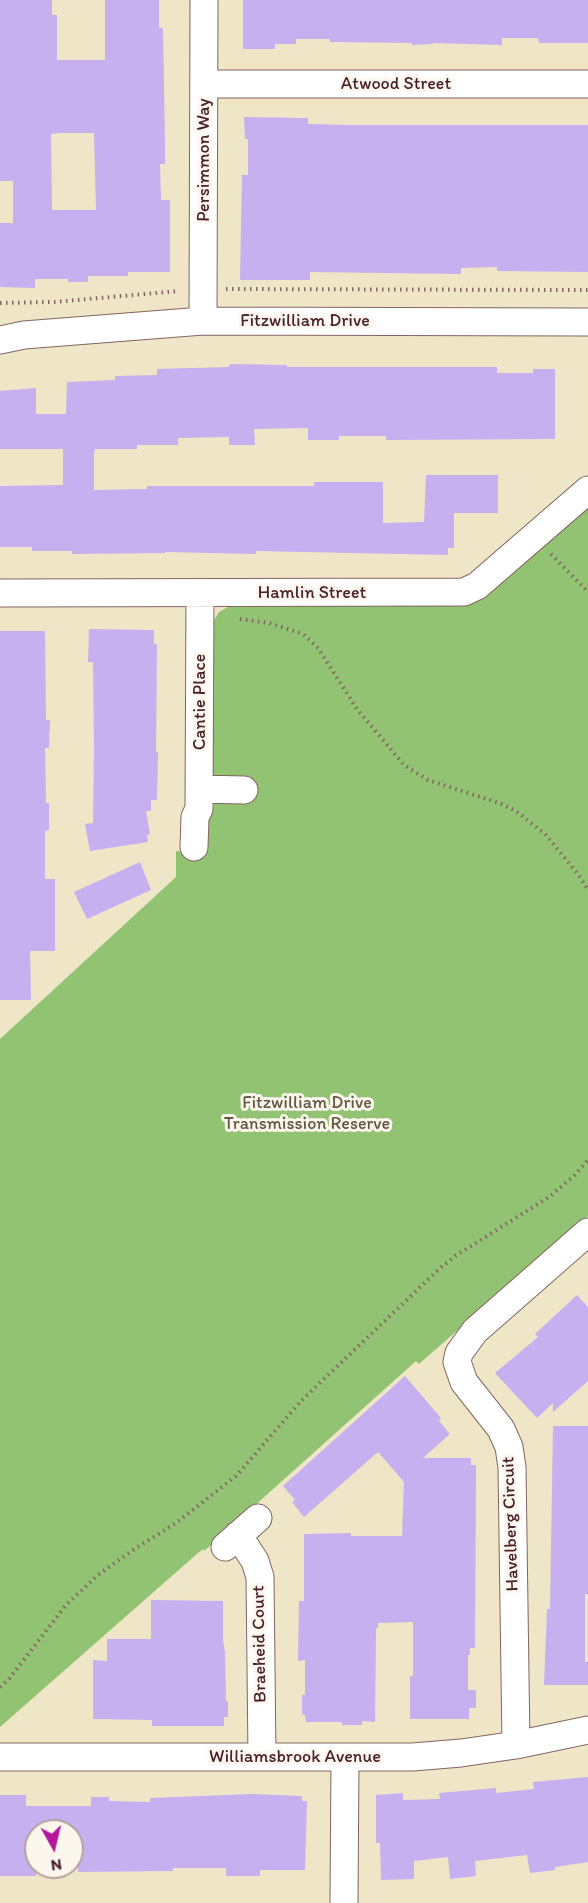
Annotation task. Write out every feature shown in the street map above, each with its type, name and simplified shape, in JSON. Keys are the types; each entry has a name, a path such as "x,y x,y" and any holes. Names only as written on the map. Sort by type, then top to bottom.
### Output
{"street":[{"name":"Persimmon Way","path":"203,321 204,0"},
{"name":"Atwood Street","path":"204,84 588,84"},
{"name":"Fitzwilliam Drive","path":"8,335 203,321 588,322"},
{"name":"Hamlin Street","path":"0,593 200,605 464,592 477,586 588,490"},
{"name":"Cantie Place","path":"194,847 195,817 200,799 200,605"},
{"path":"200,799 244,790"},
{"name":"Havelberg Circuit","path":"516,1745 512,1467 509,1447 501,1429 464,1383 457,1362 459,1353 475,1331 588,1232"},
{"name":"Braeheid Court","path":"240,1534 255,1561 260,1577 262,1757"},
{"name":"Williamsbrook Avenue","path":"0,1757 345,1758 413,1756 461,1753 516,1745 588,1730"},
{"path":"344,1903 345,1758"}],"path":[{"path":"0,303 65,302 204,289 588,290"},
{"path":"535,536 588,592"},
{"path":"200,605 229,617 269,623 303,634 318,648 368,723 404,765 429,780 502,804 516,811 546,835 588,890"},
{"path":"0,1687 9,1679 66,1605 98,1575 176,1524 236,1476 301,1401 438,1270 549,1197 574,1176 588,1160"}],"green space":[{"name":"Fitzwilliam Drive Transmission Reserve","path":"588,507 588,1216 419,1364 416,1361 204,1551 203,1549 198,1553 0,1727 0,1039 176,877 176,851 184,852 202,818 211,817 214,804 249,802 249,778 219,778 214,776 212,771 213,622 219,612 238,604 462,606 482,598"}],"building":[{"path":"0,0 52,0 52,15 57,15 57,60 105,60 105,0 159,0 159,28 163,28 165,144 165,164 160,164 161,200 170,200 170,272 128,272 128,276 88,276 88,282 68,282 68,279 35,279 35,288 0,287 0,223 13,223 13,181 0,181","holes":["94,133 96,210 52,210 51,134"]},
{"path":"243,0 588,0 588,43 539,43 538,38 502,38 502,45 433,43 412,45 412,43 330,42 330,39 296,39 296,44 275,44 275,49 243,49"},
{"path":"244,117 308,118 308,124 350,125 588,125 588,272 497,271 497,267 461,268 461,274 310,272 310,280 240,280 242,175 248,175 248,139 245,139"},
{"path":"230,364 287,365 287,367 497,367 497,373 533,373 533,369 555,369 555,439 386,440 386,436 339,436 339,440 308,440 308,428 254,429 255,445 229,445 229,437 178,438 178,445 137,445 137,449 95,449 94,490 147,489 147,486 314,486 314,482 383,482 383,523 424,522 426,475 498,475 498,513 454,513 454,548 448,548 448,555 256,551 256,554 165,552 72,554 72,551 32,551 32,547 0,547 0,486 63,485 63,449 0,449 0,391 36,388 36,414 66,414 67,382 115,380 115,376 157,375 157,369 229,367"},
{"path":"89,629 154,630 154,644 157,644 156,752 158,752 157,800 151,800 151,811 146,811 150,834 147,835 148,842 90,851 85,824 93,823 93,662 88,662"},
{"path":"0,631 45,631 46,720 50,720 49,748 45,748 49,830 45,831 45,879 55,879 55,951 30,951 31,1000 0,1000"},
{"path":"140,862 151,890 87,919 74,892"},
{"path":"577,1295 588,1307 588,1381 553,1412 553,1403 537,1418 495,1373 538,1337 535,1334"},
{"path":"405,1376 441,1418 439,1421 450,1434 423,1458 471,1458 471,1465 476,1465 475,1648 470,1648 470,1655 468,1655 468,1690 476,1690 476,1708 469,1708 469,1719 410,1719 413,1622 378,1623 378,1628 376,1628 375,1722 362,1721 362,1725 342,1725 342,1722 306,1722 305,1715 302,1714 302,1695 305,1695 305,1660 298,1661 299,1601 304,1601 304,1534 351,1533 351,1536 402,1536 404,1482 378,1452 304,1517 292,1502 295,1500 283,1486"},
{"path":"553,1426 588,1426 588,1594 585,1594 585,1662 588,1662 588,1685 544,1685 547,1609 550,1609"},
{"path":"151,1600 223,1601 226,1701 228,1701 228,1717 224,1717 224,1726 152,1726 152,1720 93,1719 93,1660 107,1661 107,1639 151,1639"},
{"path":"588,1777 588,1862 530,1873 527,1855 475,1861 476,1876 450,1879 448,1857 414,1861 414,1879 381,1880 380,1843 376,1843 376,1795 403,1793 403,1800 440,1799 439,1793 496,1788 496,1793 534,1789 533,1782"},
{"path":"252,1794 302,1796 302,1801 307,1801 305,1870 260,1870 260,1876 226,1876 226,1868 84,1872 84,1819 24,1819 24,1876 0,1876 0,1795 26,1795 26,1806 91,1806 91,1797 109,1797 109,1801 150,1802 150,1798"}]}
